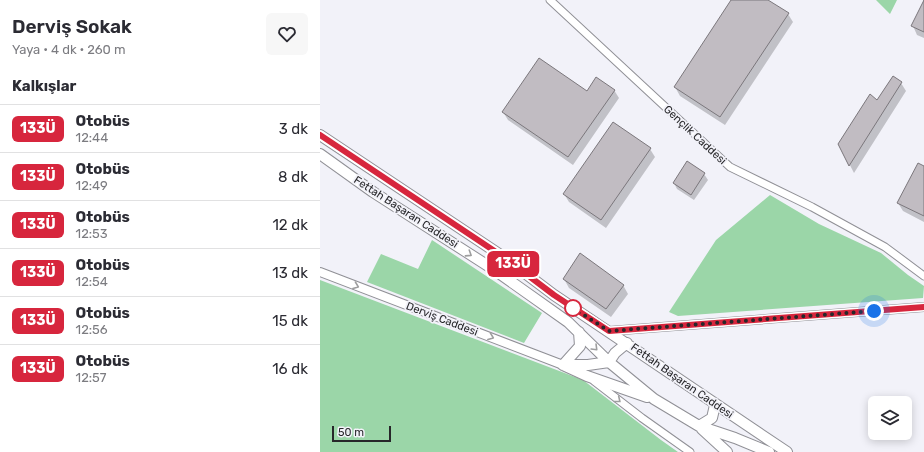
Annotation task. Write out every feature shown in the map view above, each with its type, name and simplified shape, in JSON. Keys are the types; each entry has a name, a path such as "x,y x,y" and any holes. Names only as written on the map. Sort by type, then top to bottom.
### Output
{"main road":[{"name":"Fettah Başaran Caddesi","path":"320,135 505,258 554,295 627,343 715,405 787,452"},
{"name":"Fettah Başaran Caddesi","path":"320,154 374,192 496,271 568,322 609,362 654,399 699,426 746,448 769,452"},
{"path":"563,365 580,346 579,332"},
{"path":"563,365 588,365 609,362 615,352 627,343"},
{"path":"563,365 587,376 654,399"},
{"path":"715,405 712,418 699,426 727,452"},
{"path":"746,448 758,433"}],"street":[{"name":"Gençlik Caddesi","path":"550,0 730,167 812,207 885,247 924,276"},
{"name":"Derviş Caddesi","path":"320,272 563,365"},
{"path":"609,331 924,308"},
{"path":"587,376 690,452"}],"green space":[{"path":"876,0 897,0 890,14"},
{"path":"770,195 819,224 881,253 924,286 923,298 678,316 669,312 716,240"},
{"path":"432,240 542,313 524,343 367,282 381,254 418,269"},
{"path":"320,280 583,380 678,452 320,452"}],"building":[{"path":"731,0 768,0 789,13 720,117 674,87"},
{"path":"924,0 924,32 911,26"},
{"path":"539,58 587,91 596,77 615,90 568,157 502,112"},
{"path":"893,76 902,82 849,166 838,144 870,94 877,100"},
{"path":"613,122 651,148 601,220 563,194"},
{"path":"687,161 705,173 691,195 673,183"},
{"path":"918,163 924,166 924,216 897,203"},
{"path":"580,253 624,285 606,309 563,279"}],"bus line":[{"name":"133Ü","path":"320,135 505,258 554,295 609,331 924,307"}],"route":[{"path":"573,308 609,331 874,311"}]}
